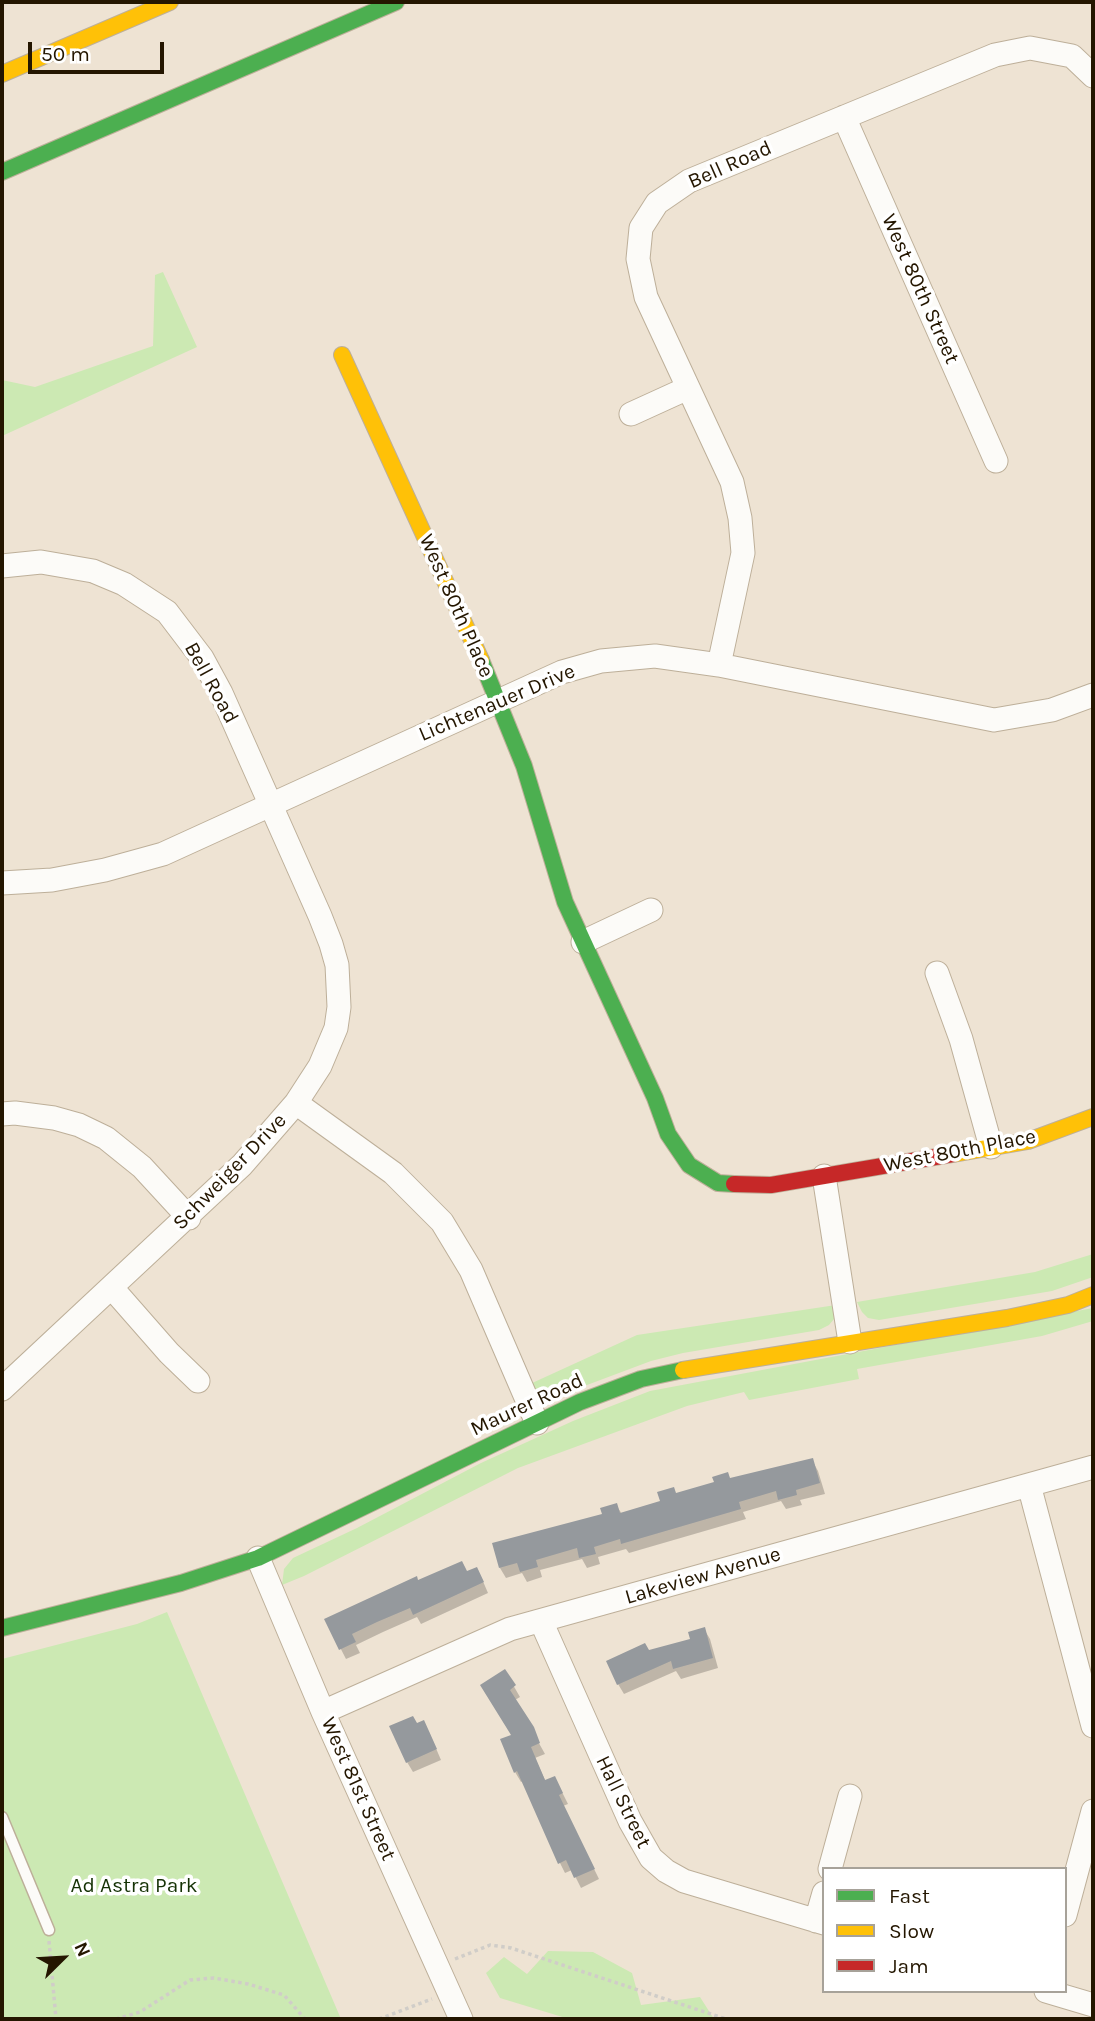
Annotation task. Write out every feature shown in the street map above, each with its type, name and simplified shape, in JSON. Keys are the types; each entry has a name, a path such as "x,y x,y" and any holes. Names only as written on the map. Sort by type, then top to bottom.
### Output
{"main road":[{"path":"2,74 170,2"},
{"path":"2,172 396,2"},
{"name":"West 80th Place","path":"342,355 498,701 524,766 565,902 655,1098 668,1134 689,1165 718,1184 771,1185 1028,1141 1093,1117"},
{"name":"Maurer Road","path":"2,1628 181,1583 258,1558 605,1391 669,1372 1007,1318 1068,1305 1093,1295"}],"street":[{"name":"Bell Road","path":"719,665 743,553 740,518 732,482 646,297 638,259 641,228 657,203 689,181 996,55 1030,48 1072,56 1093,76"},
{"name":"West 80th Street","path":"844,117 996,461"},
{"path":"631,414 688,388"},
{"name":"Bell Road","path":"2,566 41,562 93,571 124,584 167,612 202,659 221,693 269,804"},
{"name":"Lichtenauer Drive","path":"2,883 52,880 105,870 163,854 562,672 601,661 655,656 719,665 994,720 1052,710 1093,695"},
{"name":"Schweiger Drive","path":"2,1389 243,1165 296,1103 329,1048 336,1028 339,986 331,944 269,804"},
{"path":"583,942 652,910"},
{"path":"937,973 961,1039 992,1147"},
{"path":"296,1103 393,1173 442,1222 471,1270 537,1423"},
{"path":"2,1114 54,1118 79,1125 106,1138 142,1167 189,1218"},
{"path":"824,1176 849,1342"},
{"path":"111,1288 198,1381"},
{"name":"Lakeview Avenue","path":"323,1712 510,1629 1093,1467"},
{"path":"1029,1485 1093,1726"},
{"name":"West 81st Street","path":"258,1558 323,1712 461,2019"},
{"name":"Hall Street","path":"541,1621 630,1821 651,1858 684,1881 820,1922"},
{"path":"831,1867 850,1796"},
{"path":"1067,1908 1093,1811"},
{"path":"1052,1993 1093,2006"}],"lane":[{"path":"2,1817 49,1930"}],"path":[{"path":"20,2019 55,2019 49,1930"},
{"path":"452,1960 490,1945 511,1948 726,2019"},
{"path":"116,2019 140,2012 190,1980 214,1978 248,1984 284,1995 304,2019"},
{"path":"379,2019 448,1991"}],"green space":[{"path":"163,272 197,347 2,436 2,380 35,387 153,346 155,275"},
{"path":"1093,1254 1093,1277 1052,1291 879,1320 868,1318 857,1302 1035,1272"},
{"path":"836,1305 834,1319 819,1330 651,1361 555,1397 546,1398 538,1394 530,1384 637,1335"},
{"path":"1093,1308 1093,1321 1042,1336 857,1369 859,1379 749,1400 744,1392 687,1406 518,1468 282,1585 284,1569 293,1558 481,1463 573,1421 650,1391"},
{"name":"Ad Astra Park","path":"167,1612 341,2019 2,2019 2,1659 137,1624"},
{"path":"548,1951 593,1952 632,1973 641,2005 700,1997 714,2019 569,2019 500,1998 486,1973 504,1957 527,1974"}],"building":[{"path":"813,1458 820,1483 796,1490 797,1495 778,1500 776,1491 739,1502 741,1509 621,1544 620,1539 594,1547 596,1554 579,1558 577,1548 536,1560 538,1567 520,1572 517,1563 499,1568 492,1543 602,1514 600,1508 617,1503 620,1513 660,1501 657,1492 674,1487 676,1493 714,1482 712,1477 728,1472 730,1478"},
{"path":"462,1561 467,1571 477,1567 484,1582 413,1615 410,1608 377,1622 352,1634 356,1642 339,1650 324,1619 417,1576 418,1580"},
{"path":"705,1627 713,1658 673,1669 671,1661 617,1685 606,1661 645,1643 649,1650 690,1639 688,1632"},
{"path":"505,1669 516,1685 510,1690 534,1727 540,1743 531,1747 545,1780 555,1776 563,1793 559,1795 595,1869 574,1878 566,1860 558,1864 500,1739 511,1735 480,1685"},
{"path":"413,1716 417,1723 424,1720 437,1749 406,1763 389,1726"}],"traffic: fast":[{"path":"2,172 396,2"},
{"path":"481,660 524,766 565,902 655,1098 668,1134 689,1165 718,1183 734,1184"},
{"path":"2,1628 181,1583 258,1558 580,1402 641,1379 683,1370"}],"traffic: slow":[{"path":"2,74 170,2"},
{"path":"342,355 481,660"},
{"path":"953,1154 1028,1141 1093,1117"},
{"path":"683,1370 1007,1318 1068,1305 1093,1295"}],"traffic: jam":[{"path":"734,1184 771,1185 953,1154"}]}
